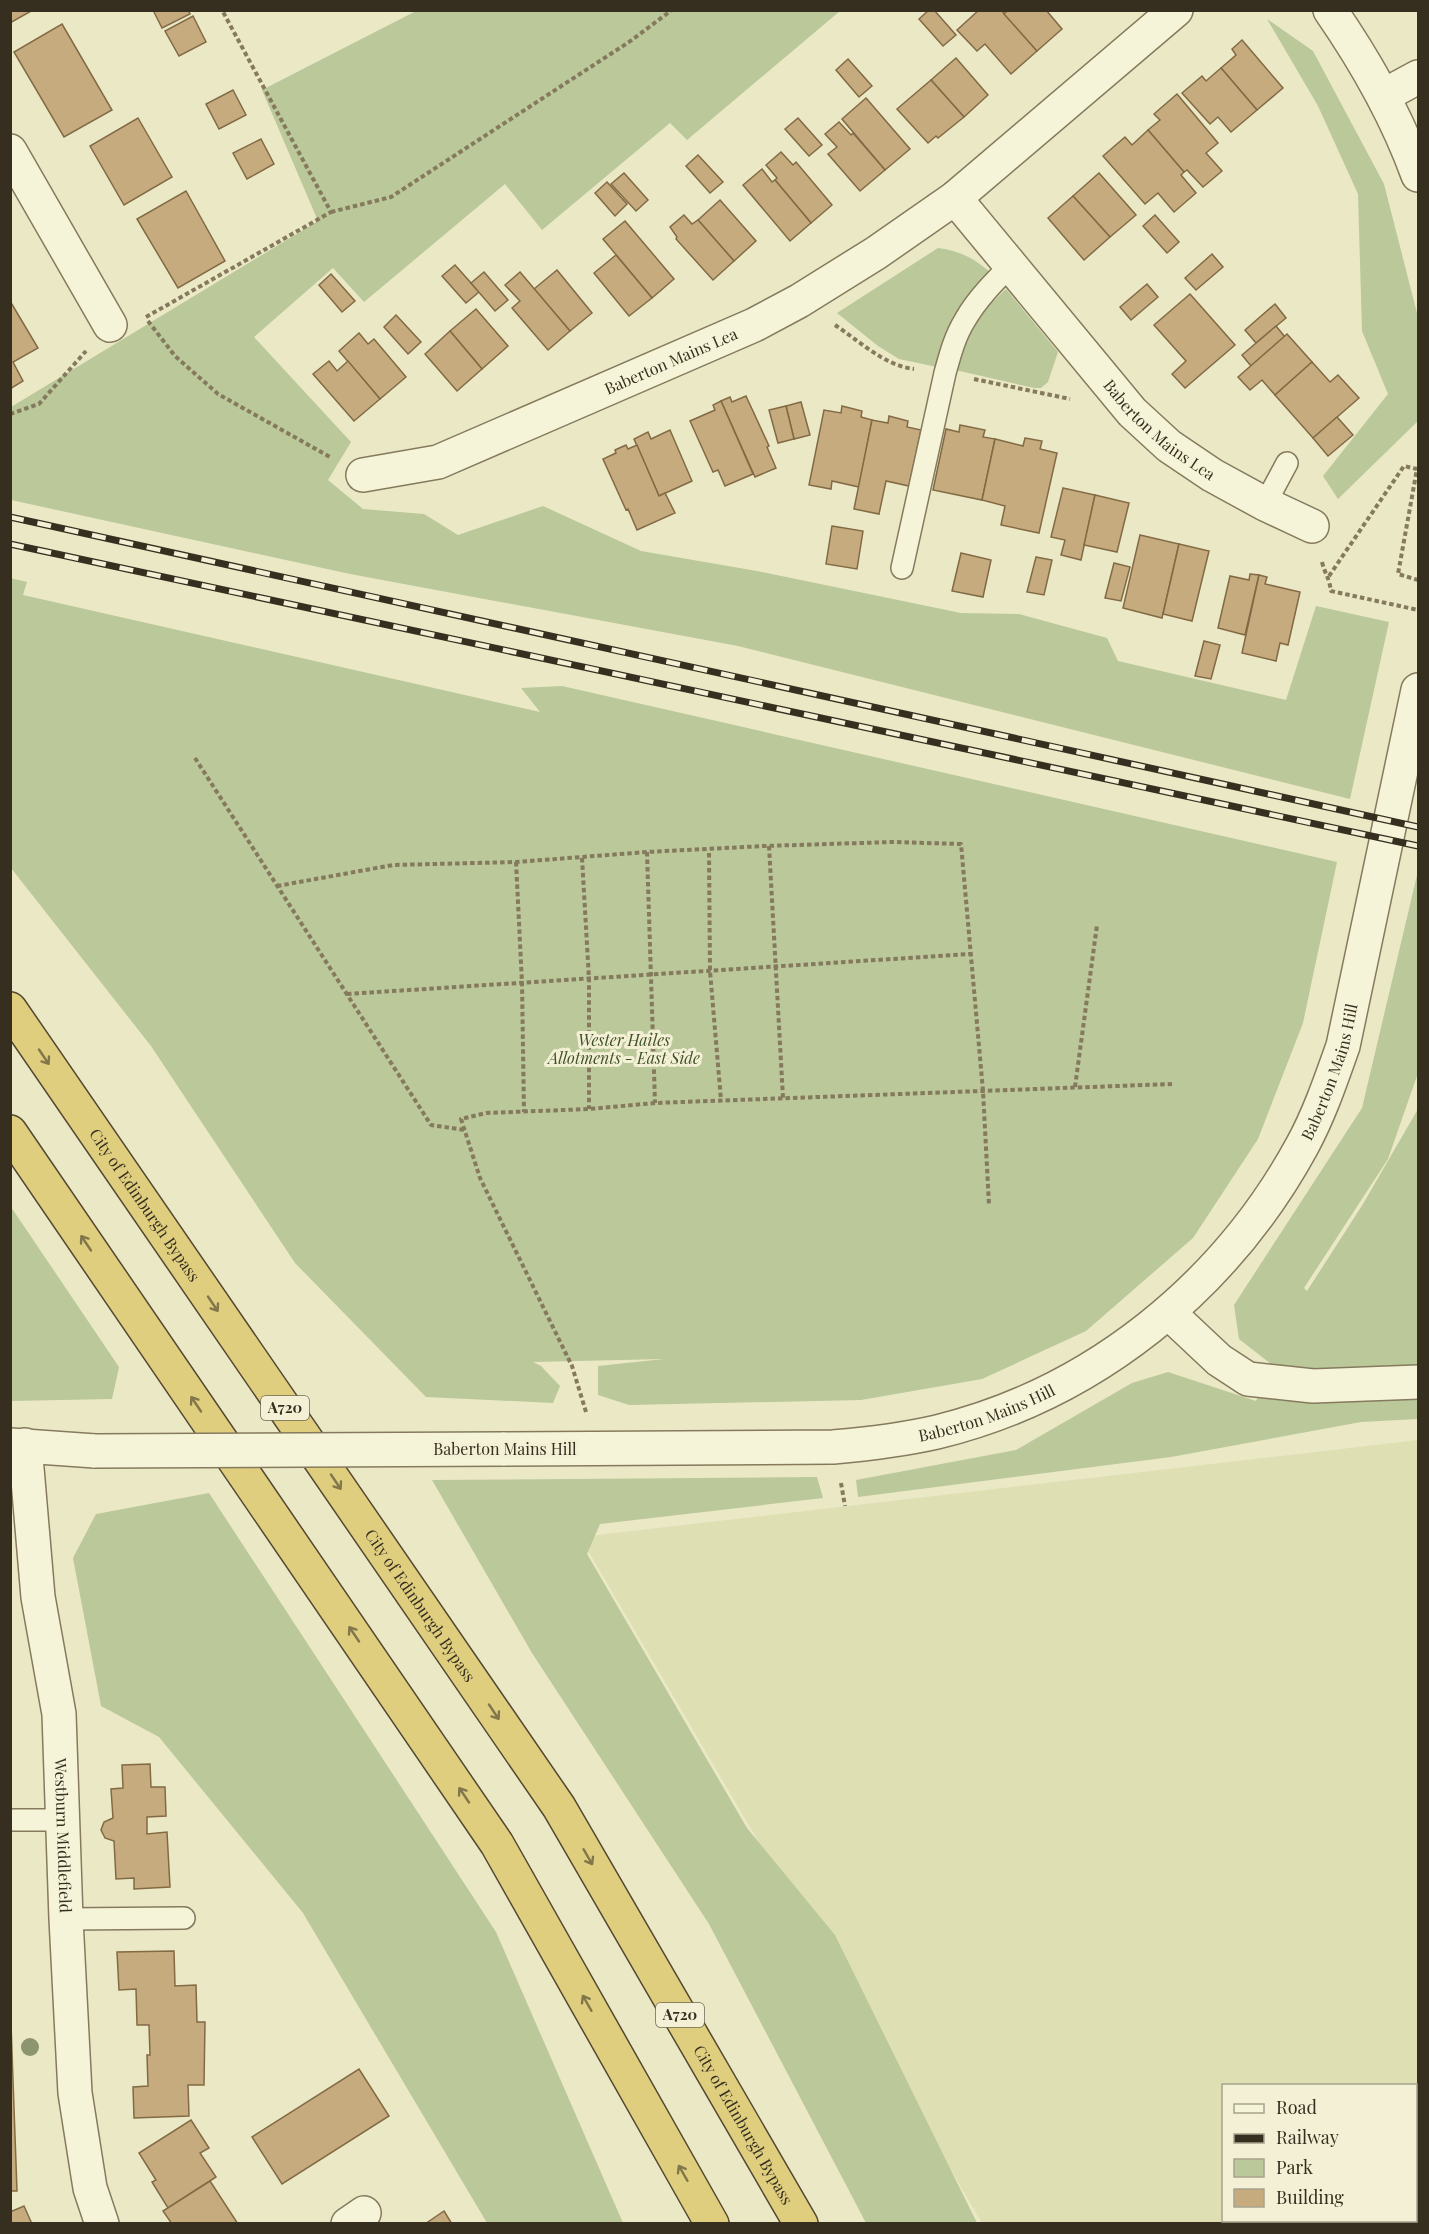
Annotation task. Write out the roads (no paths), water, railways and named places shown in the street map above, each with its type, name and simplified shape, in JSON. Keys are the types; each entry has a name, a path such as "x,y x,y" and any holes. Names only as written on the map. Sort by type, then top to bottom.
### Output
{"highway":[{"name":"City of Edinburgh Bypass","path":"10,1009 559,1807 801,2223"},
{"path":"10,1132 497,1844 712,2223"}],"street":[{"name":"Baberton Mains Lea","path":"363,475 438,462 754,325 799,301 876,254 956,198 1176,10"},
{"path":"1330,10 1351,40 1383,96 1419,175"},
{"path":"1383,96 1419,77"},
{"path":"10,151 110,325"},
{"name":"Baberton Mains Lea","path":"956,198 1132,412 1169,446 1212,475 1312,526"},
{"name":"Baberton Mains Hill","path":"18,1445 95,1451 833,1448 886,1442 937,1432 987,1417 1083,1373 1127,1345 1169,1313 1208,1276 1243,1236 1275,1192 1302,1145 1325,1096 1343,1046 1419,690"},
{"path":"1169,1313 1219,1360 1248,1378 1312,1386 1419,1382"},
{"name":"Westburn Middlefield","path":"18,1445 38,1597 59,1714 75,2093 90,2188 102,2223"}],"lane":[{"path":"902,568 945,373 954,342 964,320 981,295 1011,265"},
{"path":"1265,504 1287,463"},
{"path":"10,1820 63,1820"},
{"path":"66,1919 184,1918"}],"railway":[{"path":"10,517 1418,827"},
{"path":"10,544 1418,846"}],"park label":[{"name":"Wester Hailes Allotments - East Side","path":"624,1049"}]}
